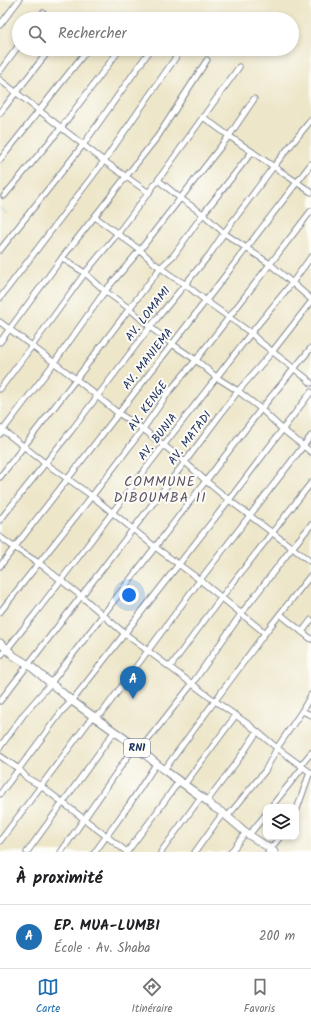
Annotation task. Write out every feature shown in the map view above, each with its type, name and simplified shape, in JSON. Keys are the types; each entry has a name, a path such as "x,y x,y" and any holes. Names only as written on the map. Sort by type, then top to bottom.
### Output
{"highway":[{"name":"RN1","path":"0,643 14,656 29,665 72,701 271,851"}],"street":[{"path":"0,25 19,0"},
{"path":"0,71 12,55"},
{"path":"0,113 44,56"},
{"path":"0,160 83,56"},
{"path":"4,196 61,128 115,56"},
{"path":"0,250 83,145 145,56"},
{"path":"0,298 104,161 176,57"},
{"path":"0,342 62,258 158,136 207,60"},
{"path":"0,389 85,273 118,233 158,180 239,67"},
{"path":"0,80 83,145 148,193"},
{"path":"254,99 229,136 140,250 105,291 54,363 1,431 24,446 67,480 92,496 265,633"},
{"path":"204,117 296,183 311,192"},
{"name":"AV. LOMAMI","path":"0,520 150,327 210,254 274,166 311,120"},
{"path":"0,477 161,267 174,255 203,214 252,152"},
{"name":"AV. MANIEMA","path":"0,566 311,164"},
{"path":"158,180 203,214 224,233 270,264 311,299"},
{"name":"AV. KENGE","path":"0,612 92,496 143,429 168,393 196,360 311,211"},
{"path":"95,217 140,250 154,263 229,317 311,383"},
{"name":"AV. BUNIA","path":"0,656 35,614 216,377 292,283 311,257"},
{"path":"62,258 85,273 105,291 130,309 172,344 196,360 216,377 261,409 282,429 311,452"},
{"name":"AV. MATADI","path":"0,702 238,392 272,352 311,302"},
{"path":"0,322 76,379 118,413 143,429 185,462 228,500 311,562"},
{"path":"0,747 261,409 311,348"},
{"path":"0,794 62,711 72,701 311,392"},
{"path":"0,840 93,716 102,713 147,650 311,436"},
{"path":"170,667 221,598 311,483"},
{"path":"61,852 137,749 192,684 241,614 311,525"},
{"path":"0,537 39,564 81,596 124,633 236,715 311,773 299,804"},
{"path":"164,770 265,633 311,576"},
{"path":"280,614 311,639"},
{"path":"302,632 311,620"},
{"path":"195,852 225,815 265,770 277,748 311,695"},
{"path":"302,711 311,715"},
{"path":"0,756 19,769 27,778 41,786 127,852 154,816 236,715"},
{"path":"27,852 114,732"},
{"path":"161,852 241,756 257,732"},
{"path":"273,804 311,753"},
{"path":"95,852 156,764"},
{"path":"231,852 263,817"},
{"path":"271,851 278,840"}],"waterway":[{"path":"0,208 6,213"}],"place":[{"name":"EP. MUA-LUMBI","path":"133,699"}],"district":[{"name":"COMMUNE DIBOUMBA II","path":"160,490"}]}
